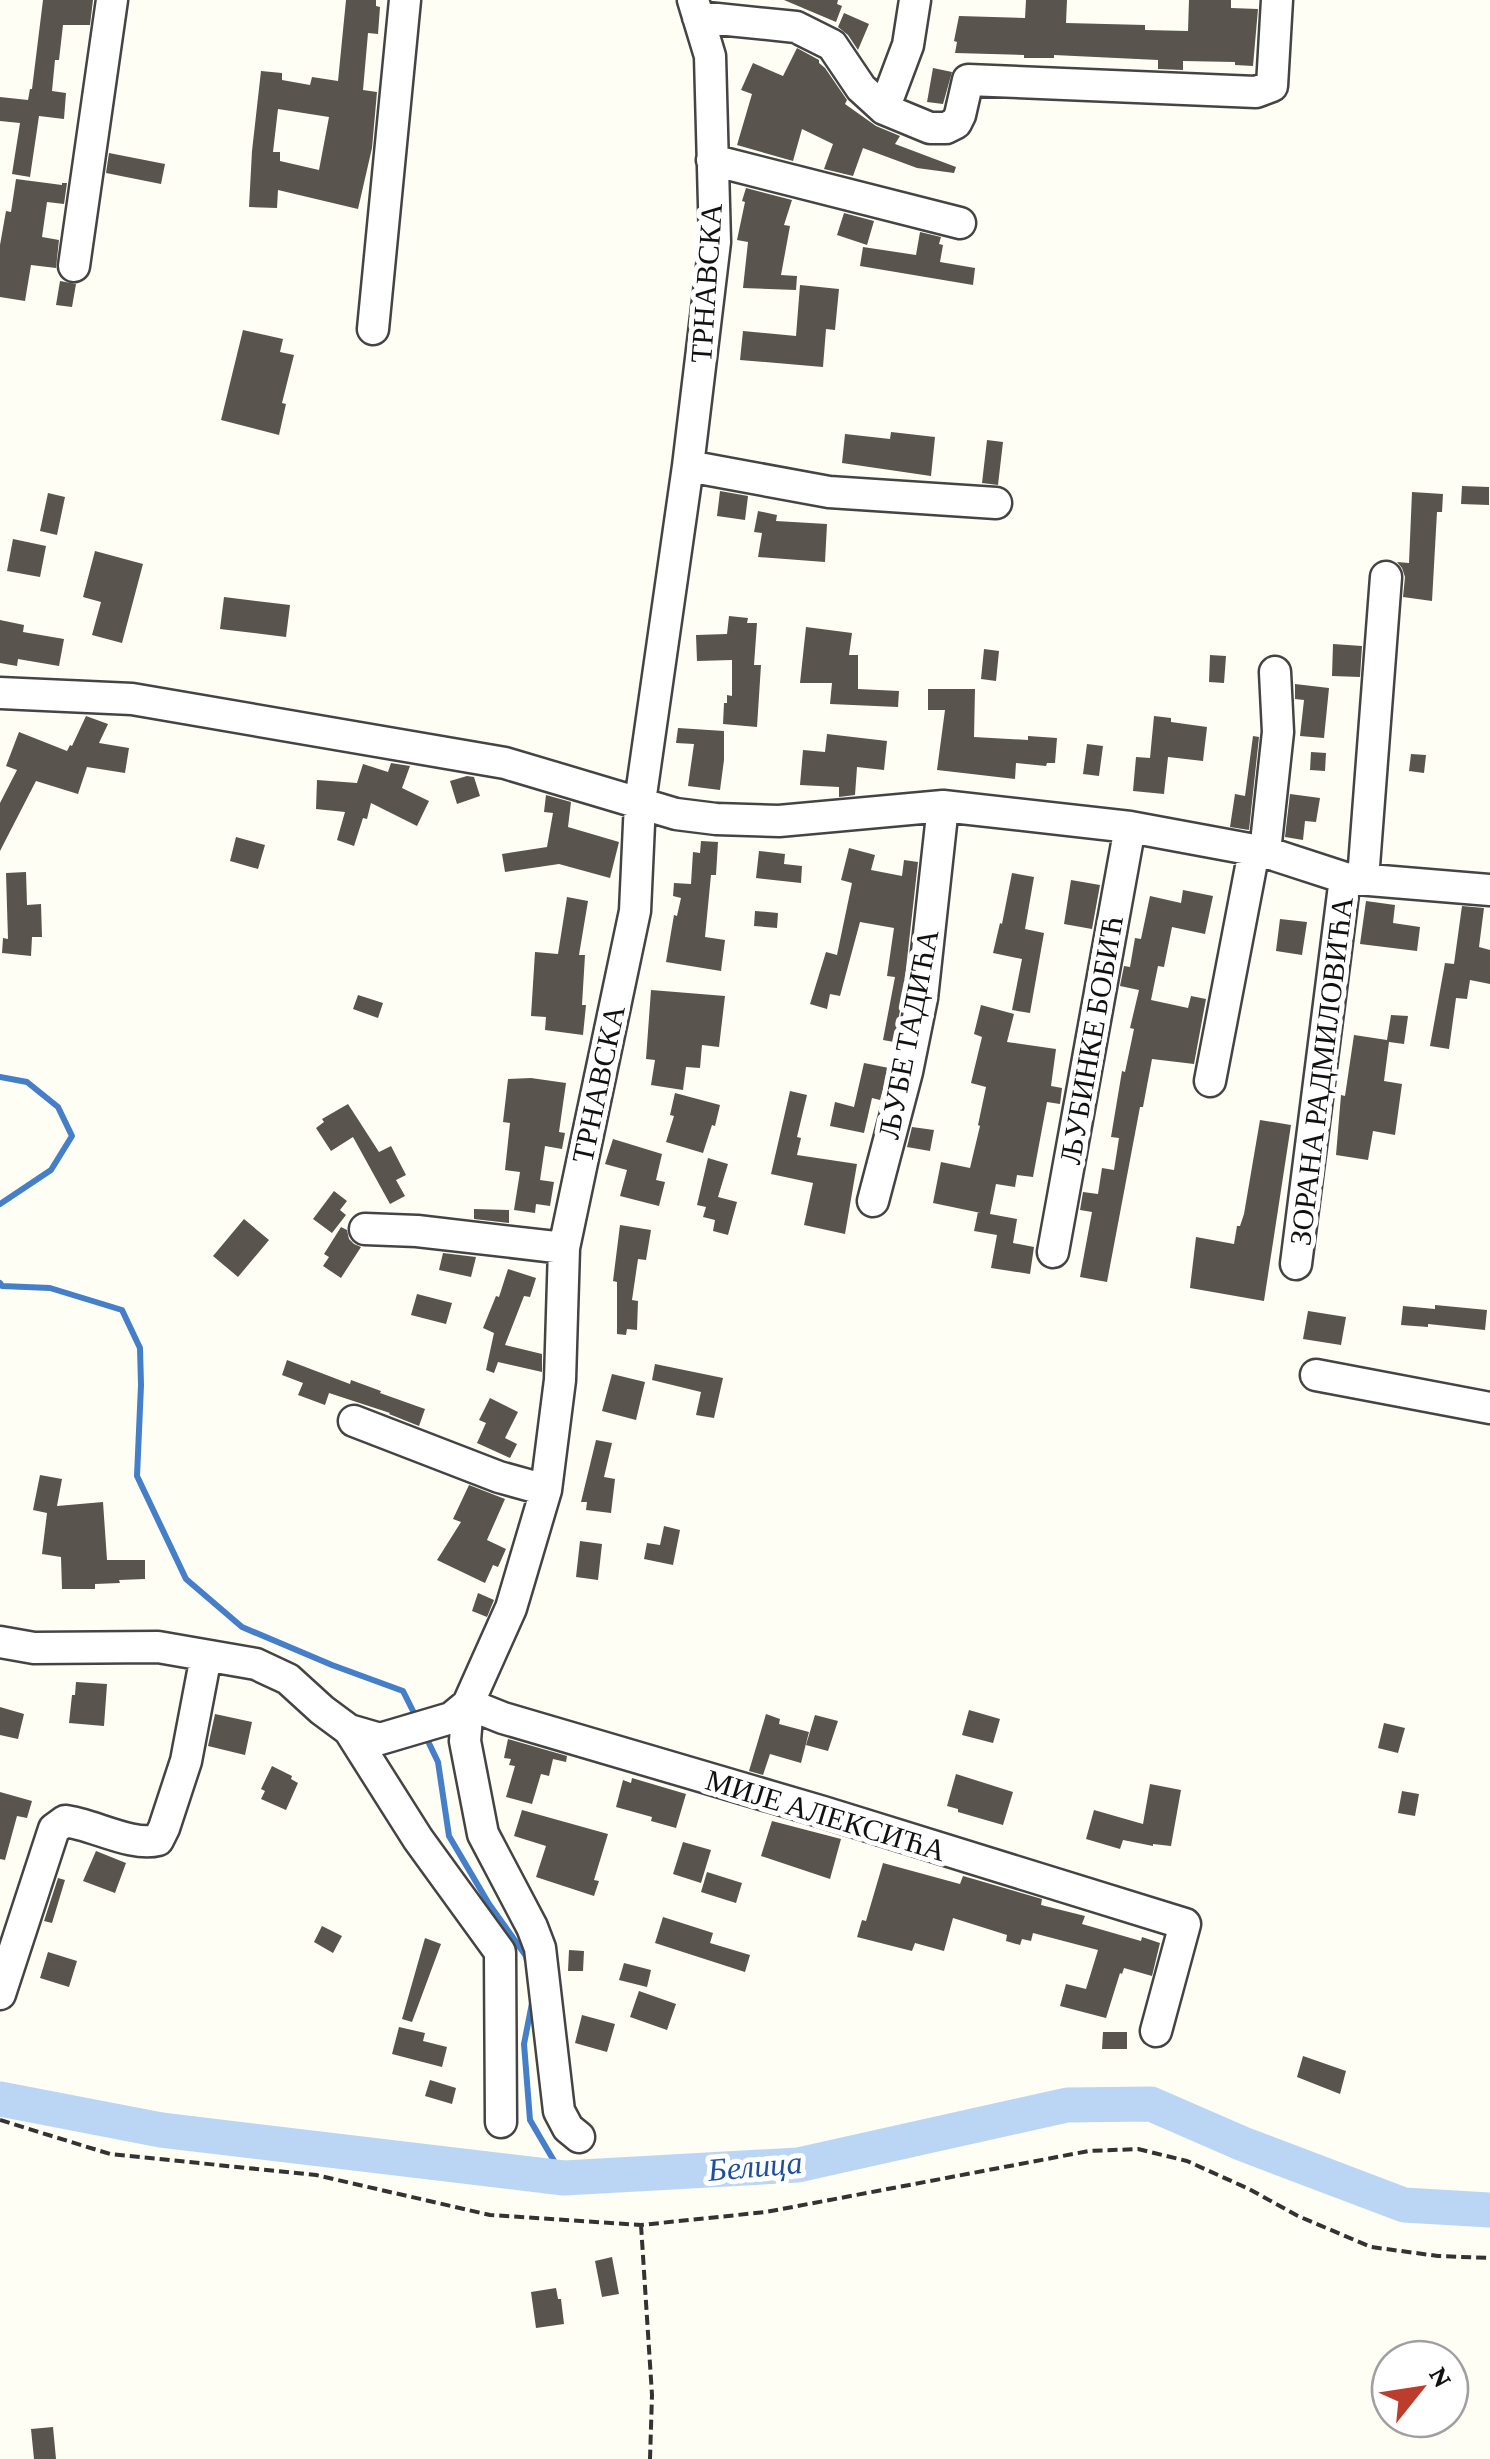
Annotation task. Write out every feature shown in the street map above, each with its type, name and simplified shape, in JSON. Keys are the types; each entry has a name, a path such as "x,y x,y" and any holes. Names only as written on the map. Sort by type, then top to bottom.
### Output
{"street":[{"path":"74,266 112,0"},
{"path":"373,330 406,0"},
{"path":"884,109 908,45 915,0"},
{"path":"696,8 796,26 832,45 861,88 884,109 930,128 946,128 956,123 960,115 968,80 1256,92 1272,86 1277,0"},
{"name":"ТРНАВСКА","path":"579,2137 568,2128 559,2111 540,1948 483,1834 466,1741 468,1704 511,1608 546,1490 560,1380 564,1248 635,910 640,802 715,242 710,56 696,8"},
{"path":"712,160 960,222"},
{"path":"688,466 829,492 996,503"},
{"name":"ЗОРАНА РАДМИЛОВИЋА","path":"1296,1264 1354,878 1386,578"},
{"path":"1210,1081 1260,852 1278,732 1275,672"},
{"path":"0,693 132,699 505,763 676,814 779,820 943,806 1130,827 1260,852 1354,878 1490,890"},
{"name":"ЉУБЕ ТАДИЋА","path":"873,1202 922,998 943,806"},
{"name":"ЉУБИНКЕ БОБИЋ","path":"1053,1252 1130,827"},
{"path":"366,1229 564,1248"},
{"path":"1316,1375 1490,1408"},
{"path":"354,1421 499,1477 546,1490"},
{"path":"0,1642 34,1648 158,1647 256,1664 288,1679 349,1730 380,1739 451,1718 468,1704"},
{"path":"0,1994 54,1829 64,1820 120,1836 158,1840 186,1761 206,1656"},
{"name":"МИЈЕ АЛЕКСИЋА","path":"468,1704 503,1718 1185,1924 1156,2032"},
{"path":"349,1730 418,1838 500,1952 502,2122"}],"path":[{"path":"0,2120 110,2154 316,2175 490,2215 641,2225 766,2212 1089,2151 1138,2149 1187,2160 1298,2216 1371,2247 1490,2258"},
{"path":"641,2225 652,2396 650,2459"}],"building":[{"path":"43,0 93,0 90,25 63,25 52,91 66,93 64,119 39,116 30,177 12,174 20,123 0,121 0,97 28,100"},
{"path":"346,0 376,0 380,7 378,34 368,33 363,90 377,92 372,148 358,209 278,190 277,208 249,207 261,71 282,73 282,80 310,85 312,77 338,81","holes":["278,109 329,117 319,170 280,161 280,152 273,152"]},
{"path":"784,0 838,0 837,4 842,6 836,22"},
{"path":"1026,0 1067,0 1066,23 1145,25 1145,30 1188,31 1189,0 1231,0 1231,8 1258,9 1253,66 1183,61 1183,70 1158,69 1158,60 955,53 959,16 1025,18"},
{"path":"844,13 869,24 858,50 838,27"},
{"path":"797,48 819,60 847,100 845,104 876,126 900,136 895,144 956,167 954,173 917,168 863,148 853,176 824,169 833,144 802,129 793,161 737,145 752,94 741,90 753,63 783,76"},
{"path":"933,68 952,72 943,104 927,102"},
{"path":"109,153 165,164 161,184 106,173"},
{"path":"16,179 67,183 64,204 47,202 42,237 59,240 56,268 31,265 25,301 0,297 0,245"},
{"path":"746,188 792,200 784,225 790,226 781,275 797,276 796,290 743,288 748,242 737,240"},
{"path":"844,213 874,221 867,245 837,235"},
{"path":"920,232 941,237 940,262 975,268 973,285 860,266 863,247 916,255"},
{"path":"60,281 76,284 72,307 56,305"},
{"path":"800,285 839,289 835,330 826,329 823,367 740,360 743,331 796,336"},
{"path":"243,330 283,339 280,352 294,355 279,435 221,420"},
{"path":"891,432 935,437 931,476 842,463 845,434 890,439"},
{"path":"987,440 1003,442 998,485 982,483"},
{"path":"1462,486 1489,487 1489,505 1461,504"},
{"path":"720,491 748,496 745,520 717,516"},
{"path":"1412,492 1443,494 1442,512 1437,512 1432,601 1403,597 1405,577 1397,562 1409,563"},
{"path":"48,493 65,497 57,535 40,531"},
{"path":"758,511 777,515 776,521 827,524 825,562 758,557 762,533 754,532"},
{"path":"13,539 46,546 40,577 7,571"},
{"path":"95,551 143,564 122,643 92,635 101,602 83,597"},
{"path":"224,597 290,605 286,637 220,629"},
{"path":"729,616 757,623 754,665 761,665 757,727 723,724 724,703 727,695 732,696 732,660 697,661 696,635 727,634"},
{"path":"0,620 24,625 23,632 64,639 59,666 18,659 17,666 0,663"},
{"path":"806,627 852,633 849,655 858,655 858,689 899,691 898,707 830,704 832,683 800,683"},
{"path":"1333,644 1362,646 1360,677 1332,676"},
{"path":"984,649 999,651 996,681 981,679"},
{"path":"1210,655 1226,656 1224,683 1209,682"},
{"path":"1295,684 1329,688 1324,738 1300,736 1304,700 1295,699"},
{"path":"928,689 975,689 974,737 1057,738 1055,763 1016,763 1015,779 937,770 945,710 928,710"},
{"path":"86,716 108,724 99,743 129,748 125,773 87,767 78,794 36,781 0,851 0,803 17,770 6,766 19,732 67,751"},
{"path":"1154,716 1207,727 1203,761 1168,757 1164,794 1133,791 1136,757 1150,758"},
{"path":"678,728 724,731 720,790 688,786 694,744 676,743"},
{"path":"827,734 887,741 884,770 857,767 855,795 839,797 839,787 800,785 803,750 825,752"},
{"path":"1253,736 1259,737 1249,830 1230,827 1235,794 1245,796"},
{"path":"1087,744 1103,746 1099,776 1083,774"},
{"path":"1311,752 1326,753 1325,771 1310,770"},
{"path":"1411,754 1426,755 1424,773 1409,771"},
{"path":"391,763 410,766 402,788 429,801 417,826 371,803 354,846 337,840 345,812 316,809 317,780 357,783 363,764 388,772"},
{"path":"474,777 480,796 457,804 450,781"},
{"path":"1290,794 1320,798 1316,822 1305,821 1303,840 1285,837"},
{"path":"546,795 571,802 568,827 619,842 610,878 559,864 505,872 502,854 547,847 553,813 544,812"},
{"path":"236,837 265,845 258,869 230,861"},
{"path":"701,841 718,842 705,937 725,940 721,971 666,962 681,898 673,896 674,883 691,884 693,852 700,853"},
{"path":"849,848 875,855 871,870 902,876 904,860 918,862 894,1042 883,1040 895,977 887,976 894,928 860,922 840,996 830,994 827,1009 810,1004 826,952 837,955 852,883 841,880"},
{"path":"759,851 785,854 784,864 802,866 801,883 756,878"},
{"path":"26,872 27,905 41,904 42,937 32,937 31,956 2,953 3,938 8,939 6,873"},
{"path":"1012,873 1034,877 1025,929 1044,933 1030,1013 1012,1010 1022,959 993,953"},
{"path":"1071,880 1100,885 1092,929 1064,924"},
{"path":"1183,890 1213,896 1205,934 1172,927 1164,967 1158,966 1151,1000 1188,1008 1191,996 1206,999 1194,1064 1152,1059 1107,1282 1080,1277 1092,1212 1080,1210 1083,1192 1098,1194 1102,1168 1114,1170 1119,1138 1111,1137 1139,990 1120,986 1124,966 1130,967 1135,938 1141,939 1150,896 1181,903"},
{"path":"567,897 588,901 579,955 585,955 583,1035 545,1030 546,1017 531,1016 535,952 558,954"},
{"path":"1366,901 1395,905 1393,923 1420,927 1417,951 1360,944"},
{"path":"1462,906 1484,908 1479,947 1490,950 1490,984 1470,980 1467,999 1456,998 1449,1049 1430,1046 1445,963 1454,964"},
{"path":"755,911 778,913 777,928 754,926"},
{"path":"1280,919 1307,922 1302,955 1276,951"},
{"path":"651,990 725,996 719,1047 702,1045 700,1068 686,1067 683,1090 651,1085 655,1060 646,1059"},
{"path":"358,995 383,1003 378,1018 353,1009"},
{"path":"981,1005 1014,1014 1007,1042 1056,1049 1051,1086 1062,1088 1060,1104 1047,1102 1033,1177 1017,1175 1015,1187 996,1184 990,1214 1017,1219 1013,1243 1034,1247 1030,1274 991,1268 997,1235 974,1231 978,1212 933,1203 941,1162 970,1168 986,1087 971,1083 982,1037 974,1034"},
{"path":"1391,1015 1408,1016 1404,1044 1389,1042 1384,1081 1402,1084 1395,1135 1373,1131 1368,1160 1336,1155 1341,1095 1345,1096 1354,1035 1387,1040"},
{"path":"864,1063 889,1068 880,1100 872,1098 864,1133 830,1126 835,1102 854,1107"},
{"path":"508,1079 566,1083 559,1132 565,1133 562,1149 545,1146 540,1180 554,1182 550,1206 536,1204 535,1213 514,1210 520,1172 505,1170 510,1123 503,1122"},
{"path":"790,1091 807,1095 797,1155 857,1164 845,1234 804,1225 813,1183 771,1174"},
{"path":"675,1093 720,1105 703,1153 666,1142 674,1116 670,1115"},
{"path":"348,1104 379,1152 391,1146 406,1175 396,1180 405,1196 390,1204 353,1137 331,1151 316,1128 324,1122 322,1119"},
{"path":"1260,1120 1291,1125 1264,1301 1190,1288 1196,1237 1234,1244 1244,1214"},
{"path":"912,1127 934,1130 930,1151 907,1147"},
{"path":"613,1139 662,1154 656,1180 665,1182 659,1206 620,1196 627,1170 605,1164"},
{"path":"708,1158 728,1164 718,1197 737,1202 728,1235 713,1231 715,1220 703,1217 706,1207 697,1205"},
{"path":"334,1191 347,1201 340,1210 346,1215 332,1233 313,1219"},
{"path":"474,1209 509,1210 509,1223 474,1219"},
{"path":"244,1219 269,1240 238,1277 213,1256"},
{"path":"620,1225 651,1230 646,1260 638,1259 632,1300 638,1301 637,1330 627,1329 626,1335 617,1334 617,1282 613,1281"},
{"path":"341,1227 361,1247 341,1278 323,1266 329,1257 324,1254"},
{"path":"443,1253 476,1257 471,1277 439,1270"},
{"path":"508,1269 536,1278 530,1297 524,1296 505,1345 542,1354 542,1372 498,1362 494,1373 486,1370 494,1333 483,1328"},
{"path":"417,1294 452,1303 446,1324 411,1315"},
{"path":"1435,1305 1487,1310 1485,1330 1401,1325 1403,1306 1435,1309"},
{"path":"1308,1311 1346,1317 1341,1345 1303,1339"},
{"path":"287,1360 425,1409 419,1426 329,1393 325,1405 298,1395 303,1383 282,1375"},
{"path":"655,1364 723,1378 714,1418 696,1415 701,1392 652,1380"},
{"path":"612,1374 645,1382 636,1420 602,1411"},
{"path":"490,1398 518,1412 505,1438 517,1444 510,1458 477,1443 486,1423 479,1420"},
{"path":"596,1440 612,1443 604,1477 615,1479 611,1513 586,1510 587,1502 581,1502"},
{"path":"40,1475 62,1479 57,1506 103,1502 107,1560 145,1560 145,1579 95,1584 95,1589 62,1589 61,1557 42,1554 47,1513 33,1510"},
{"path":"469,1485 505,1499 487,1540 506,1549 485,1583 437,1560 461,1522 453,1519"},
{"path":"664,1526 680,1530 673,1565 644,1559 647,1543 660,1545"},
{"path":"580,1541 602,1544 598,1580 576,1577"},
{"path":"478,1593 494,1600 487,1617 472,1611"},
{"path":"76,1682 107,1684 104,1726 69,1723"},
{"path":"0,1707 24,1714 18,1739 0,1735"},
{"path":"969,1710 1000,1719 993,1743 962,1735"},
{"path":"215,1714 252,1722 245,1755 208,1746"},
{"path":"766,1714 780,1719 779,1724 809,1732 801,1763 770,1754 763,1775 749,1771"},
{"path":"815,1715 838,1721 828,1751 806,1745"},
{"path":"1384,1723 1405,1728 1398,1753 1378,1748"},
{"path":"508,1739 567,1756 566,1762 553,1759 549,1776 541,1774 532,1804 506,1797 515,1766 509,1765 511,1759 504,1758"},
{"path":"272,1766 298,1783 286,1810 261,1799 265,1791 261,1789"},
{"path":"956,1774 1013,1792 1003,1825 947,1806"},
{"path":"632,1778 686,1794 676,1828 616,1807 623,1780 631,1783"},
{"path":"1150,1784 1181,1790 1171,1846 1123,1840 1120,1849 1086,1839 1094,1810 1143,1824"},
{"path":"1402,1791 1419,1794 1415,1816 1398,1813"},
{"path":"0,1792 32,1801 27,1818 17,1816 5,1860 0,1859"},
{"path":"522,1810 608,1834 594,1880 599,1881 594,1896 536,1877 546,1846 514,1836"},
{"path":"772,1821 841,1839 830,1879 761,1856"},
{"path":"683,1842 711,1850 701,1883 673,1874"},
{"path":"96,1851 126,1863 115,1893 83,1881"},
{"path":"883,1863 960,1884 963,1876 977,1880 1042,1899 1041,1905 1085,1916 1082,1924 1160,1943 1152,1976 1124,1968 1106,2018 1060,2006 1066,1984 1086,1989 1098,1950 1033,1933 1031,1941 1022,1939 1020,1945 1006,1941 1007,1935 953,1918 944,1951 915,1943 912,1951 857,1937 862,1920 866,1921"},
{"path":"707,1872 742,1883 736,1903 701,1892"},
{"path":"58,1878 65,1880 52,1923 44,1921"},
{"path":"663,1917 713,1933 710,1943 750,1955 745,1972 655,1943"},
{"path":"322,1926 342,1936 333,1953 314,1942"},
{"path":"425,1938 441,1944 412,2022 402,2019"},
{"path":"569,1950 584,1951 583,1971 568,1971"},
{"path":"48,1952 77,1961 69,1987 40,1978"},
{"path":"624,1963 651,1970 647,1987 619,1980"},
{"path":"639,1991 676,2004 667,2030 630,2017"},
{"path":"582,2015 615,2024 607,2052 575,2043"},
{"path":"399,2027 425,2033 423,2041 447,2047 442,2067 392,2054"},
{"path":"1103,2032 1127,2032 1127,2049 1102,2049"},
{"path":"1303,2056 1346,2071 1340,2094 1297,2077"},
{"path":"430,2080 456,2088 452,2104 425,2096"},
{"path":"612,2257 619,2294 602,2297 595,2261"},
{"path":"556,2288 564,2324 536,2328 531,2292"},
{"path":"53,2427 56,2459 34,2459 31,2429"}],"waterway":[{"path":"0,1077 27,1082 58,1107 72,1136 51,1170 0,1204"},
{"path":"0,1283 50,1288 122,1310 140,1348 137,1476 186,1579 242,1627 403,1691 417,1719"},
{"path":"425,1735 438,1762 449,1836 527,1961"},
{"path":"533,1998 524,2044 530,2120 564,2178"},
{"name":"Белица","path":"0,2099 161,2130 564,2178 798,2165 1067,2105 1151,2104 1243,2144 1404,2205 1490,2210"}]}
